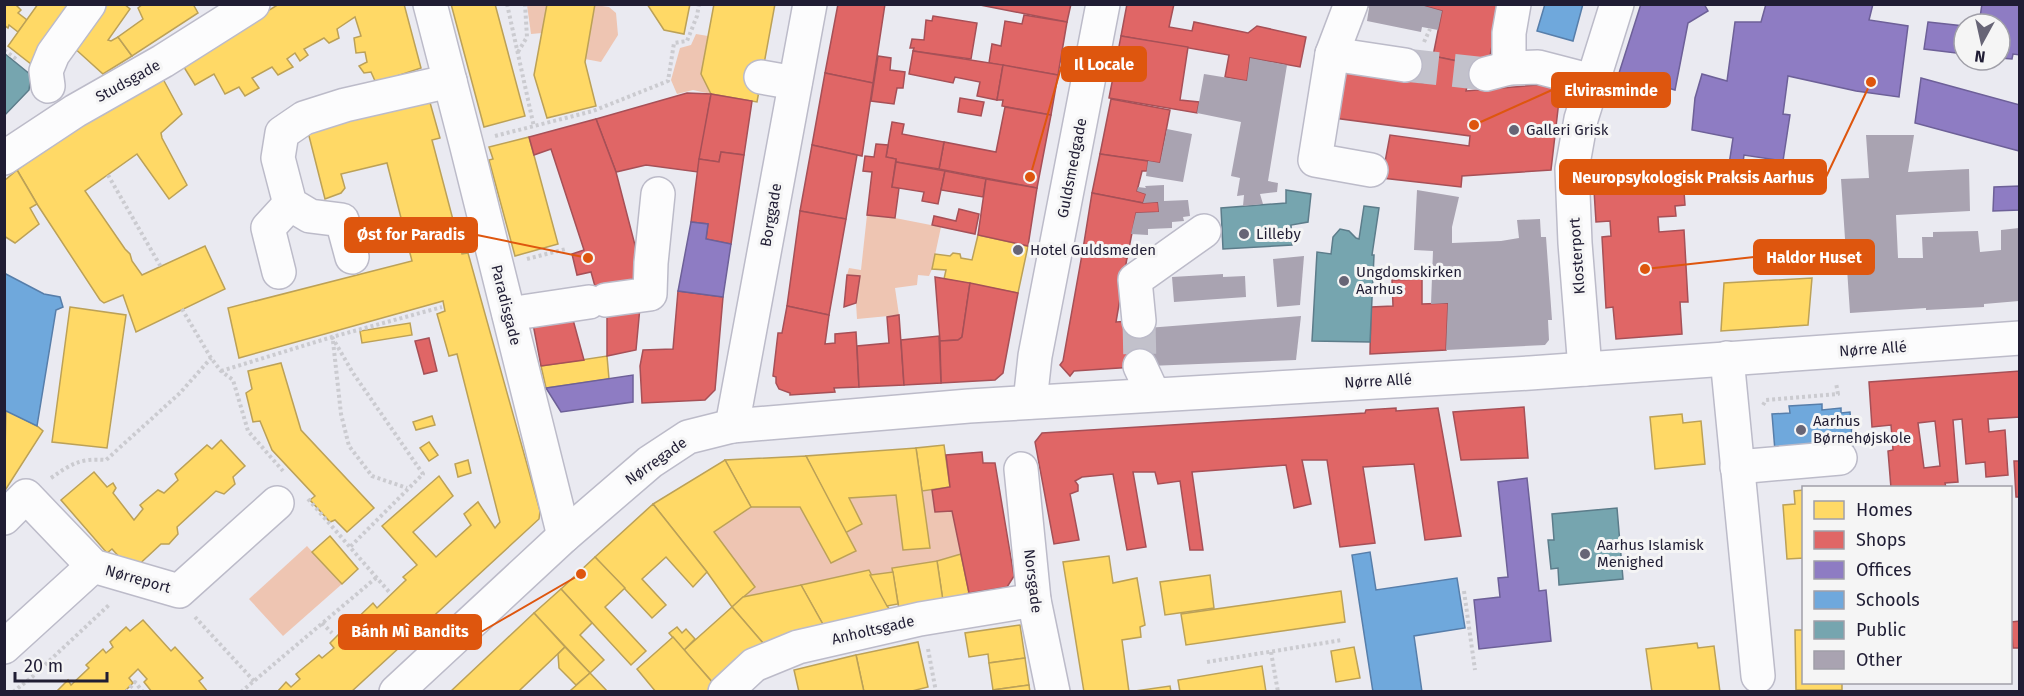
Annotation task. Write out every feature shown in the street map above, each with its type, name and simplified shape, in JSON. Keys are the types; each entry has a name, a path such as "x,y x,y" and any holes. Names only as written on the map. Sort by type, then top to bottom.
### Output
{"street":[{"path":"48,86 45,71 53,54 90,4"},
{"name":"Studsgade","path":"4,158 75,111 163,61 253,4"},
{"name":"Paradisgade","path":"430,4 450,81 468,123 497,266 564,536"},
{"name":"Borggade","path":"732,426 810,4"},
{"name":"Guldsmedgade","path":"1030,402 1035,356 1103,4"},
{"path":"1351,4 1332,54 1315,160 1371,170"},
{"path":"1514,4 1509,33 1498,71 1538,67 1592,81"},
{"name":"Klosterport","path":"1585,369 1575,243 1572,169 1581,119 1617,4"},
{"path":"1332,54 1405,64"},
{"path":"761,77 795,83"},
{"path":"352,257 342,220 310,216 290,204 278,158 282,134 304,118 345,105 450,81"},
{"path":"509,314 650,294 658,194"},
{"path":"279,272 268,228 290,204"},
{"path":"1138,321 1135,280 1204,231"},
{"name":"Nørre Allé","path":"1030,402 1147,380 1585,369 2019,338"},
{"path":"1727,358 1758,676"},
{"name":"Nørregade","path":"408,688 564,536 650,462 688,438 732,426 1030,402"},
{"path":"1737,467 1840,458"},
{"name":"Norsgade","path":"1021,469 1034,600 1053,692"},
{"name":"Nørreport","path":"16,507 93,566 179,591 291,492"},
{"path":"4,647 93,566"},
{"name":"Anholtsgade","path":"725,692 754,665 798,647 920,619 1034,600"}],"path":[{"path":"507,4 534,127"},
{"path":"518,52 527,37 525,4"},
{"path":"468,123 534,127 593,111 668,81 674,43 687,41 699,4"},
{"path":"108,175 161,267"},
{"path":"497,266 566,249"},
{"path":"220,371 442,307"},
{"path":"182,309 220,371 232,380 248,431 291,492 350,547 390,593"},
{"path":"333,337 353,373 423,474 350,547"},
{"path":"333,337 341,414 349,446 372,476 408,488"},
{"path":"16,507 74,463 92,459 106,460 180,393 211,358"},
{"path":"1732,411 1762,408 1766,400 1838,394 1836,382"},
{"path":"241,692 377,577"},
{"path":"1464,591 1475,670"},
{"path":"13,692 115,600"},
{"path":"190,612 254,681"},
{"path":"322,623 332,633"},
{"path":"1207,662 1342,640"},
{"path":"929,652 936,692"},
{"path":"1271,652 1278,692"},
{"path":"126,692 135,682 144,692"}],"shaded area":[{"path":"527,5 547,5 542,33 531,34"},
{"path":"595,5 609,7 616,13 618,35 601,62 585,59"},
{"path":"696,34 708,36 701,74 711,94 693,90 677,94 671,80 680,48 691,45"},
{"path":"867,215 941,227 929,276 918,275 917,285 895,288 899,315 857,319 856,303 860,276 847,275 849,268 861,270"},
{"path":"932,490 935,512 952,511 961,554 937,561 893,568 893,572 870,575 869,571 743,597 755,587 714,532 751,507 800,507 831,563 855,551 845,533 862,524 849,498 896,495 903,550 930,548 922,491"},
{"path":"307,546 342,584 283,636 249,599"}],"building: Homes":[{"path":"7,4 15,4 21,10 18,13 27,20 18,32 9,25 8,28 4,25 4,8"},
{"path":"38,4 77,4 36,68 8,46"},
{"path":"101,4 124,4 130,9 108,40 111,41 118,37 132,56 103,74 72,46"},
{"path":"143,4 193,4 198,13 132,56 118,37 143,19 138,8"},
{"path":"279,4 404,4 421,68 376,83 371,72 364,73 359,66 367,62 365,52 356,53 354,38 361,36 355,17 337,29 339,38 329,43 324,38 304,49 308,55 300,61 295,53 287,59 293,67 278,75 272,67 252,78 259,88 245,96 239,87 225,94 214,74 195,85 182,64"},
{"path":"451,4 495,4 525,116 484,127"},
{"path":"547,4 595,4 585,62 596,106 547,118 534,75"},
{"path":"647,4 690,4 684,34 664,30"},
{"path":"714,4 775,4 757,102 711,94 701,74"},
{"path":"163,79 182,114 161,133 162,138 187,185 169,199 137,154 85,191 130,254 142,275 205,246 225,289 136,332 123,295 104,303 100,300 17,170 94,116 102,115"},
{"path":"429,99 440,138 432,140 462,254 468,253 540,511 539,519 351,692 277,692 286,682 291,687 300,679 296,674 319,655 322,658 334,648 330,643 340,633 343,638 353,631 349,626 373,603 377,608 406,580 403,577 417,565 382,526 439,476 453,496 413,532 436,557 471,525 464,514 478,502 495,528 500,522 457,354 449,356 437,314 445,311 443,301 239,358 228,308 412,261 387,163 341,174 345,188 341,193 325,199 308,132"},
{"path":"529,137 558,244 515,256 489,160 493,159 489,147"},
{"path":"17,170 37,204 30,208 39,224 15,243 4,236 4,181"},
{"path":"978,235 1028,246 1018,293 944,279 946,270 932,269 935,254 950,256 953,253 960,254 961,258 972,260"},
{"path":"1812,278 1808,325 1721,331 1724,283"},
{"path":"70,307 126,315 107,448 52,442"},
{"path":"410,323 412,335 362,343 360,331"},
{"path":"607,356 609,379 546,388 541,366"},
{"path":"281,363 301,430 374,508 347,532 335,520 330,522 310,500 315,496 272,450 260,421 253,422 246,393 252,389 248,371"},
{"path":"6,410 43,431 4,492"},
{"path":"1682,414 1683,423 1701,421 1705,464 1655,469 1650,417"},
{"path":"432,416 435,425 416,430 413,422"},
{"path":"221,440 245,466 233,477 235,484 224,494 216,491 177,527 178,534 169,544 161,544 132,571 112,549 107,553 61,500 94,472 107,487 113,483 116,488 113,493 134,520 143,509 140,505 158,490 164,493 178,480 175,474 207,445 212,449"},
{"path":"429,442 438,455 429,461 420,448"},
{"path":"944,445 950,487 922,491 916,448"},
{"path":"916,448 930,548 903,550 896,495 849,498 862,524 845,533 806,456"},
{"path":"806,456 856,551 831,563 800,507 751,507 725,460"},
{"path":"468,460 471,473 458,477 455,464"},
{"path":"725,460 751,507 714,532 755,587 732,607 653,504"},
{"path":"1802,490 1802,558 1787,559 1783,505 1795,504 1794,491"},
{"path":"653,504 707,572 693,587 666,557 642,579 666,605 652,618 595,557"},
{"path":"330,536 358,569 342,584 312,552"},
{"path":"961,554 969,593 943,601 937,561"},
{"path":"1109,556 1113,583 1137,578 1145,625 1140,627 1141,637 1122,640 1129,692 1084,692 1063,562"},
{"path":"595,557 625,588 605,607 646,651 631,665 561,589"},
{"path":"937,561 943,601 899,609 892,568"},
{"path":"869,570 891,613 825,628 801,585"},
{"path":"893,572 898,604 887,606 870,575"},
{"path":"1210,575 1214,608 1165,615 1160,582"},
{"path":"801,585 825,628 763,643 732,607 743,597"},
{"path":"561,589 592,623 580,635 604,660 590,673 534,613"},
{"path":"1341,591 1345,622 1186,645 1181,614"},
{"path":"732,607 763,643 715,685 684,650"},
{"path":"534,613 565,647 520,690 521,692 450,692"},
{"path":"143,620 171,651 175,647 203,678 199,681 208,692 152,692 144,682 147,679 138,669 129,678 133,683 124,692 56,692 68,680 71,685 89,668 86,665 103,649 106,653 113,647 110,642 126,627 130,631"},
{"path":"1020,625 1025,658 989,663 988,654 969,657 965,633"},
{"path":"677,627 682,633 686,629 695,639 684,650 669,633"},
{"path":"1795,630 1802,630 1802,684 1842,684 1842,690 1796,690"},
{"path":"673,637 719,690 717,692 656,692 637,669"},
{"path":"918,642 928,687 908,692 864,692 856,655"},
{"path":"1697,643 1698,648 1714,646 1720,692 1652,692 1646,649"},
{"path":"565,647 590,673 576,685 559,668 558,654"},
{"path":"1354,647 1360,678 1336,682 1331,651"},
{"path":"856,655 864,692 799,692 794,670"},
{"path":"1025,658 1029,685 993,690 989,663"},
{"path":"1262,666 1266,692 1180,692 1178,680"},
{"path":"590,673 608,692 573,692 571,690"},
{"path":"1029,685 1030,692 993,692 993,690"},
{"path":"1170,686 1171,692 1135,691"}],"building: Shops":[{"path":"838,4 885,4 873,83 825,73"},
{"path":"975,4 1071,4 1067,22"},
{"path":"1127,4 1174,4 1169,27 1192,31 1194,22 1248,33 1257,26 1306,37 1300,67 1250,58 1247,81 1225,77 1229,55 1121,36"},
{"path":"1417,4 1501,4 1486,74 1471,71 1472,64 1433,56 1442,11"},
{"path":"1024,15 1067,22 1058,75 989,63 992,44 1001,46 1005,21 1022,24"},
{"path":"933,16 977,23 971,59 913,51 914,48 910,48 912,39 924,40 926,20 932,21"},
{"path":"1121,36 1188,47 1180,100 1199,102 1197,113 1109,98"},
{"path":"913,51 1003,65 997,100 977,96 980,82 955,77 953,83 909,74"},
{"path":"1428,55 1472,64 1466,91 1561,83 1551,170 1462,176 1461,187 1382,178 1390,135 1469,146 1470,136 1334,118 1341,69 1423,83"},
{"path":"878,56 891,58 890,70 905,72 903,88 897,88 894,104 871,101"},
{"path":"1003,65 1058,75 1051,115 1002,106 1003,100 997,100"},
{"path":"825,73 873,83 862,156 812,145"},
{"path":"687,93 711,94 698,172 646,165 616,172 596,119"},
{"path":"711,94 752,101 744,155 721,152 719,162 699,159"},
{"path":"960,98 984,102 981,116 958,112"},
{"path":"1111,99 1170,110 1160,163 1100,154"},
{"path":"1005,107 1051,115 1037,188 939,169 944,142 996,152"},
{"path":"596,119 616,172 643,276 596,290 591,272 577,275 572,254 584,250 551,149 534,155 529,137"},
{"path":"892,122 904,124 902,134 944,142 939,169 896,162 896,159 886,157"},
{"path":"876,144 888,145 886,157 896,159 892,187 899,188 895,218 867,215 872,172 863,171 865,156 874,157"},
{"path":"812,145 857,155 846,219 800,211"},
{"path":"721,152 744,155 731,244 706,239 708,224 691,222 699,159 719,162"},
{"path":"1100,154 1148,161 1147,171 1142,171 1137,191 1146,194 1143,203 1092,193"},
{"path":"896,162 945,171 938,204 922,201 924,192 892,187"},
{"path":"1671,169 1672,178 1683,178 1685,205 1675,206 1676,216 1658,217 1659,232 1684,230 1688,302 1680,302 1682,334 1616,339 1613,307 1606,308 1602,237 1611,236 1610,221 1596,222 1593,174"},
{"path":"945,171 986,179 983,197 941,190"},
{"path":"986,179 1037,188 1028,246 978,235"},
{"path":"1092,193 1143,203 1158,202 1159,212 1136,213 1127,258 1083,249"},
{"path":"959,209 979,214 975,234 932,225 934,216 956,221"},
{"path":"800,211 846,219 829,315 787,306"},
{"path":"1083,249 1127,258 1116,322 1147,320 1149,366 1074,371 1070,376 1060,365 1063,361"},
{"path":"847,275 860,276 856,303 844,307"},
{"path":"935,277 970,283 962,337 958,340 940,341"},
{"path":"1422,279 1422,304 1448,303 1446,350 1370,354 1371,307 1393,306 1392,280"},
{"path":"970,283 1018,293 1003,373 995,380 941,383 940,341 958,340 962,337"},
{"path":"678,291 723,297 715,390 705,400 642,403 640,366 643,350 673,349"},
{"path":"787,306 829,315 825,344 835,343 835,334 856,332 859,387 834,388 835,392 790,395 779,389 776,377 773,376 778,333 782,333"},
{"path":"640,307 636,350 607,356 607,311"},
{"path":"899,315 904,385 859,387 857,346 889,343 887,317"},
{"path":"572,316 584,360 541,366 533,324"},
{"path":"939,336 941,383 904,385 901,340"},
{"path":"429,338 437,371 424,374 415,341"},
{"path":"2020,371 2020,417 1988,419 1989,432 2005,430 2008,475 1986,477 1985,462 1966,464 1962,419 1953,420 1958,482 1945,483 1946,486 1891,486 1888,451 1893,450 1891,425 1872,427 1869,382","holes":["1935,421 1940,466 1924,468 1918,423"]},
{"path":"1524,407 1528,458 1461,460 1453,412"},
{"path":"1396,408 1396,411 1438,408 1461,536 1425,540 1414,464 1363,467 1375,543 1340,547 1327,460 1302,460 1311,504 1294,508 1286,465 1192,472 1203,550 1190,550 1180,481 1158,484 1155,472 1133,472 1146,547 1127,550 1113,474 1082,477 1075,481 1078,491 1070,494 1079,540 1054,544 1035,442 1042,433 1365,413 1366,410"},
{"path":"982,452 983,463 995,463 1014,576 1007,587 969,593 952,511 935,512 932,490 950,487 946,455"},
{"path":"2014,461 2020,461 2020,497 2016,497"},
{"path":"2020,621 2020,648 2013,648 2012,622"}],"building: Offices":[{"path":"1641,4 1704,4 1708,11 1688,23 1675,90 1668,88 1664,102 1613,92"},
{"path":"1766,4 1873,4 1869,20 1908,26 1899,97 1856,91 1788,76 1783,114 1790,115 1783,161 1744,155 1739,193 1725,191 1733,138 1692,130 1695,98 1702,74 1727,81 1735,22 1761,22"},
{"path":"1982,4 2020,4 2020,55 2013,54 2012,59 2012,12 1981,12"},
{"path":"1928,22 1952,25 1952,52 1924,49"},
{"path":"1921,78 2020,105 2019,151 1915,123"},
{"path":"2020,186 2020,210 1993,211 1994,187"},
{"path":"691,222 708,224 706,239 731,244 723,297 678,291"},
{"path":"633,375 633,402 561,412 546,388"},
{"path":"1527,478 1539,591 1546,590 1551,641 1479,649 1474,600 1500,597 1498,578 1508,577 1498,482"}],"building: Schools":[{"path":"1545,4 1583,4 1573,41 1537,31"},
{"path":"4,273 44,294 60,297 63,307 56,310 37,426 4,410"},
{"path":"1822,404 1822,410 1841,408 1841,413 1850,412 1853,448 1775,451 1772,414 1790,413 1789,406"},
{"path":"1370,552 1376,590 1457,578 1465,628 1414,636 1422,692 1373,692 1352,555"}],"building: Public":[{"path":"4,53 31,75 29,90 4,116"},
{"path":"1286,190 1311,194 1308,222 1291,225 1292,245 1223,249 1221,208 1286,203"},
{"name":"Ungdomskirken Aarhus","path":"1364,206 1379,208 1372,255 1374,255 1370,342 1312,341 1317,252 1331,254 1333,237 1340,229 1349,231 1359,239"},
{"name":"Aarhus Islamisk Menighed","path":"1617,508 1623,579 1559,585 1558,568 1551,569 1548,540 1554,540 1552,514"}],"building: Other":[{"path":"1366,4 1417,4 1442,11 1438,30 1422,27 1421,32 1367,21 1369,8"},
{"path":"1407,51 1428,55 1423,83 1403,79"},
{"path":"1250,58 1287,65 1268,181 1278,183 1277,192 1260,194 1263,204 1243,206 1244,195 1237,196 1240,178 1231,176 1241,122 1197,113 1204,74 1247,81"},
{"path":"1167,129 1192,134 1183,182 1146,176 1148,161 1160,163"},
{"path":"1866,135 1914,135 1908,172 1969,169 1970,211 1896,215 1898,258 1923,258 1922,237 1933,237 1933,232 1978,231 1980,252 2001,250 2001,230 2019,228 2019,301 1984,304 1984,307 1850,313 1841,179 1869,178"},
{"path":"1164,185 1164,201 1188,200 1190,216 1183,217 1184,221 1172,222 1172,228 1148,229 1148,235 1131,234 1136,213 1159,212 1158,202 1143,203 1146,194 1137,191 1138,187"},
{"path":"1417,190 1459,197 1452,227 1452,243 1519,238 1517,220 1540,219 1541,237 1546,237 1552,320 1548,320 1549,340 1545,345 1446,350 1448,303 1431,304 1433,251 1414,250"},
{"path":"1304,256 1300,305 1277,307 1273,259"},
{"path":"1223,274 1223,277 1245,276 1246,297 1174,302 1172,277"},
{"path":"1301,316 1296,360 1149,366 1147,328"}],"tunnel":[{"path":"1405,65 1486,74"},
{"path":"1139,321 1140,366"}],"place":[{"name":"Neuropsykologisk Praksis Aarhus","path":"1871,82"},
{"name":"Elvirasminde","path":"1474,125"},
{"name":"Galleri Grisk","path":"1514,130"},
{"name":"Il Locale","path":"1030,177"},
{"name":"Lilleby","path":"1244,234"},
{"name":"Hotel Guldsmeden","path":"1018,250"},
{"name":"Øst for Paradis","path":"588,258"},
{"name":"Haldor Huset","path":"1645,269"},
{"name":"Ungdomskirken Aarhus","path":"1344,281"},
{"name":"Aarhus Børnehøjskole","path":"1801,430"},
{"name":"Aarhus Islamisk Menighed","path":"1585,554"},
{"name":"Bánh Mì Bandits","path":"581,574"}]}
